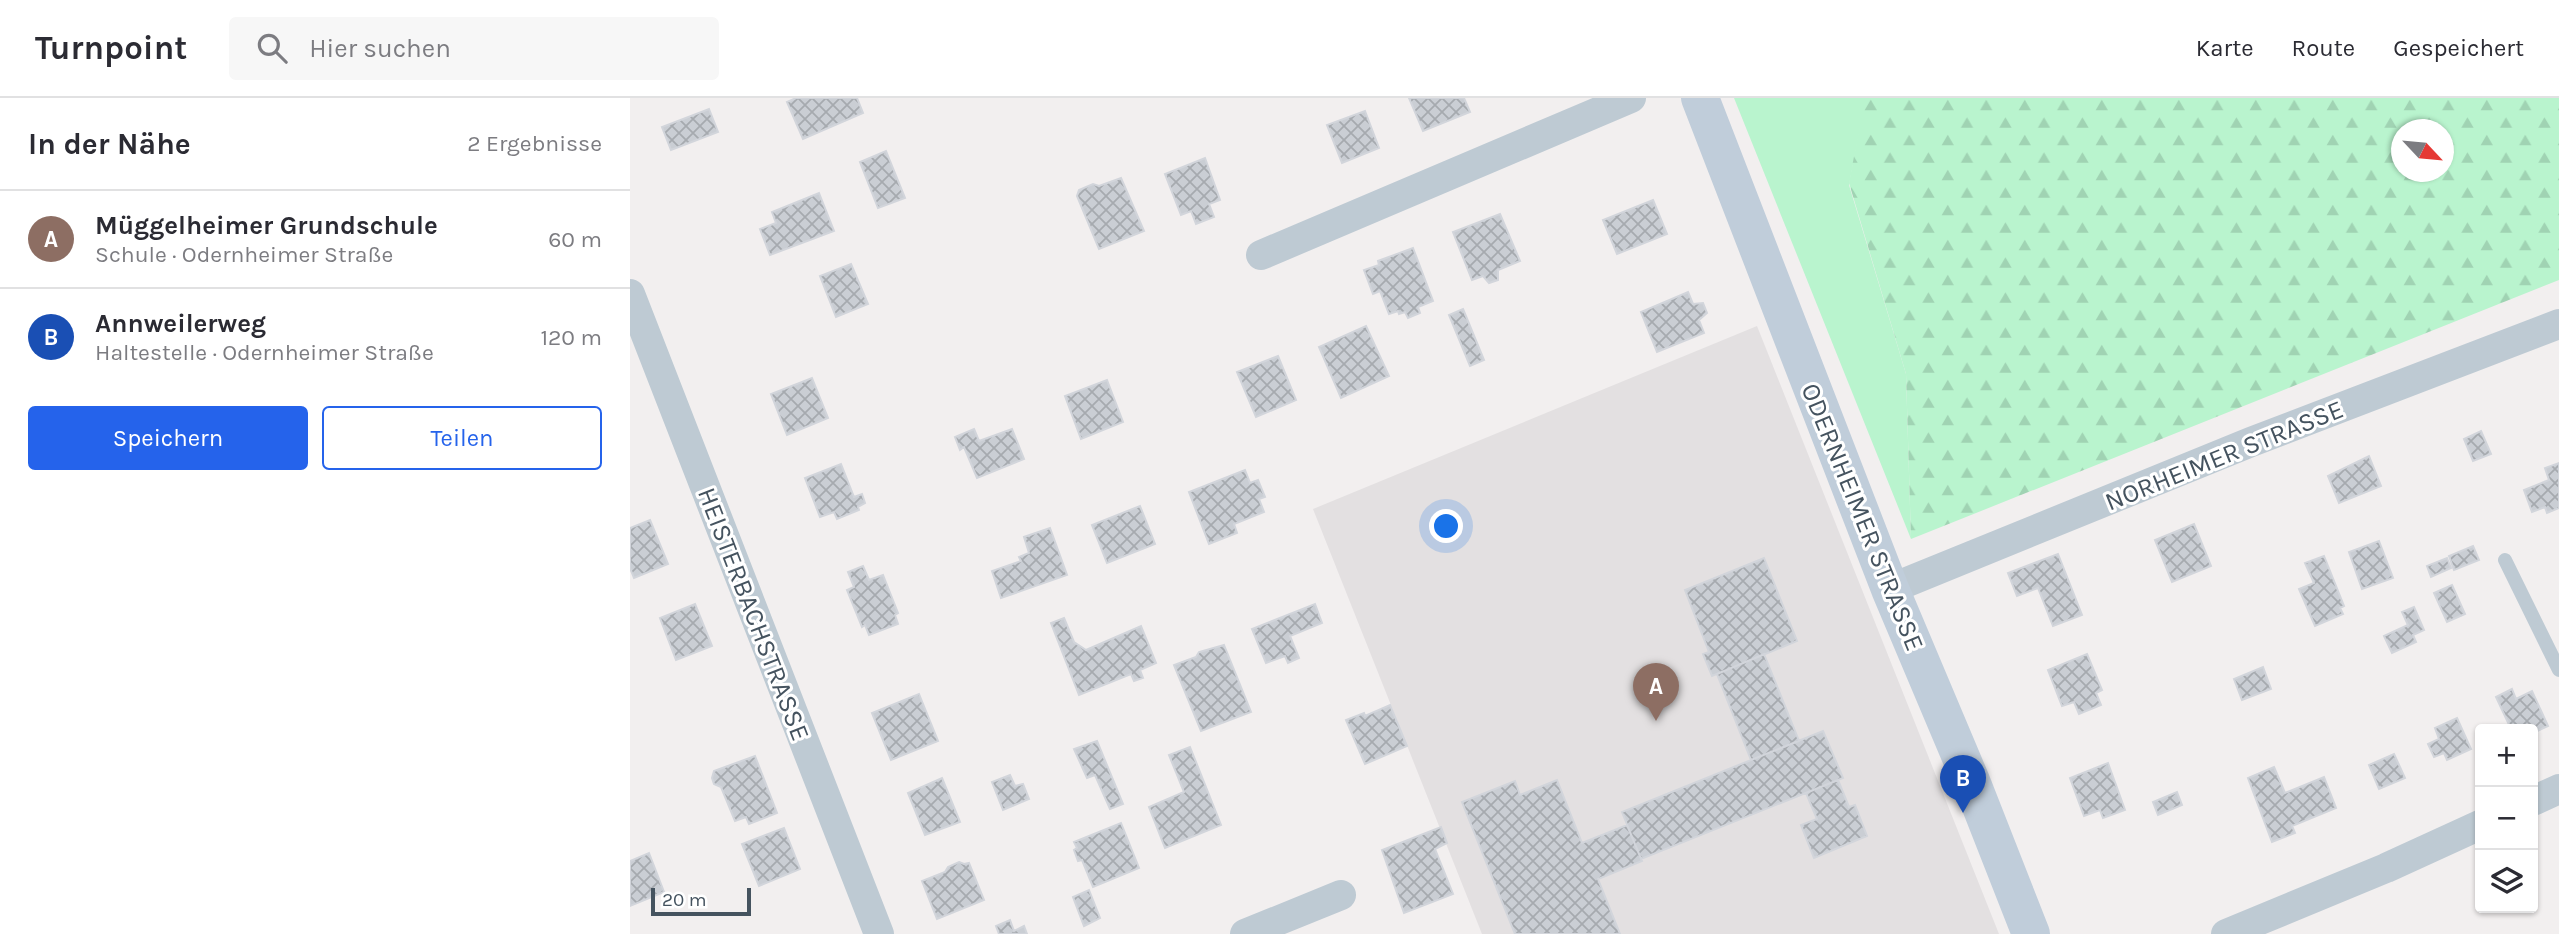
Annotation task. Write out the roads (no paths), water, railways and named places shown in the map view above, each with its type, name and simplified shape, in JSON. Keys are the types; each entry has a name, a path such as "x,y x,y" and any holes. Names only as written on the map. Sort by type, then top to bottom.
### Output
{"street":[{"path":"1261,255 1632,98"},
{"name":"ODERNHEIMER STRASSE","path":"1700,98 1890,589 1971,781 2031,934"},
{"name":"HEISTERBACHSTRASSE","path":"630,294 879,934"},
{"name":"NORHEIMER STRASSE","path":"1890,589 2251,442 2559,324"},
{"path":"2538,799 2559,789"},
{"path":"2226,934 2386,868 2475,827"},
{"path":"1245,934 1341,895"}],"lane":[{"path":"2505,560 2559,670"}],"place":[{"name":"Müggelheimer Grundschule","path":"1656,721"},
{"name":"Annweilerweg","path":"1963,813"}]}
